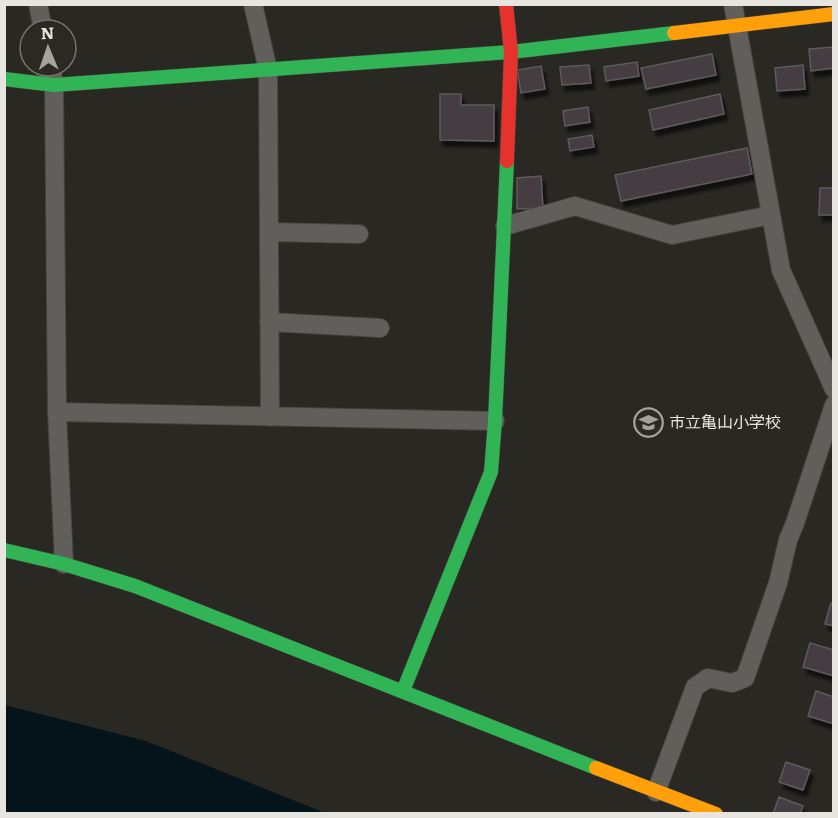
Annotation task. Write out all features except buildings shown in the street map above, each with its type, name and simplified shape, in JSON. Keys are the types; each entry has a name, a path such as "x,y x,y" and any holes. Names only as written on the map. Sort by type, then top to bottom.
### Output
{"street":[{"path":"253,4 268,70 270,417"},
{"path":"403,691 491,471 506,226 511,52 506,4"},
{"path":"733,4 781,270 834,390"},
{"path":"4,78 54,85 511,52 834,14"},
{"path":"53,78 57,412 64,564"},
{"path":"506,226 575,206 672,235 771,215"},
{"path":"269,232 359,234"},
{"path":"269,322 380,328"},
{"path":"656,792 695,687 708,678 732,683 745,678 778,583 788,540 834,405"},
{"path":"57,412 495,421"},
{"path":"4,549 64,564 135,586 656,792 716,813"}],"shaded area":[{"path":"5,705 146,741 325,813 5,813"}],"traffic: fast":[{"path":"4,79 54,85 511,52 674,33"},
{"path":"403,691 491,472 507,161"},
{"path":"4,550 64,564 135,586 596,768"}],"traffic: slow":[{"path":"674,33 834,14"},
{"path":"596,768 716,814"}],"traffic: jam":[{"path":"506,4 511,52 507,161"}],"place":[{"name":"市立亀山小学校","path":"648,422"}]}
